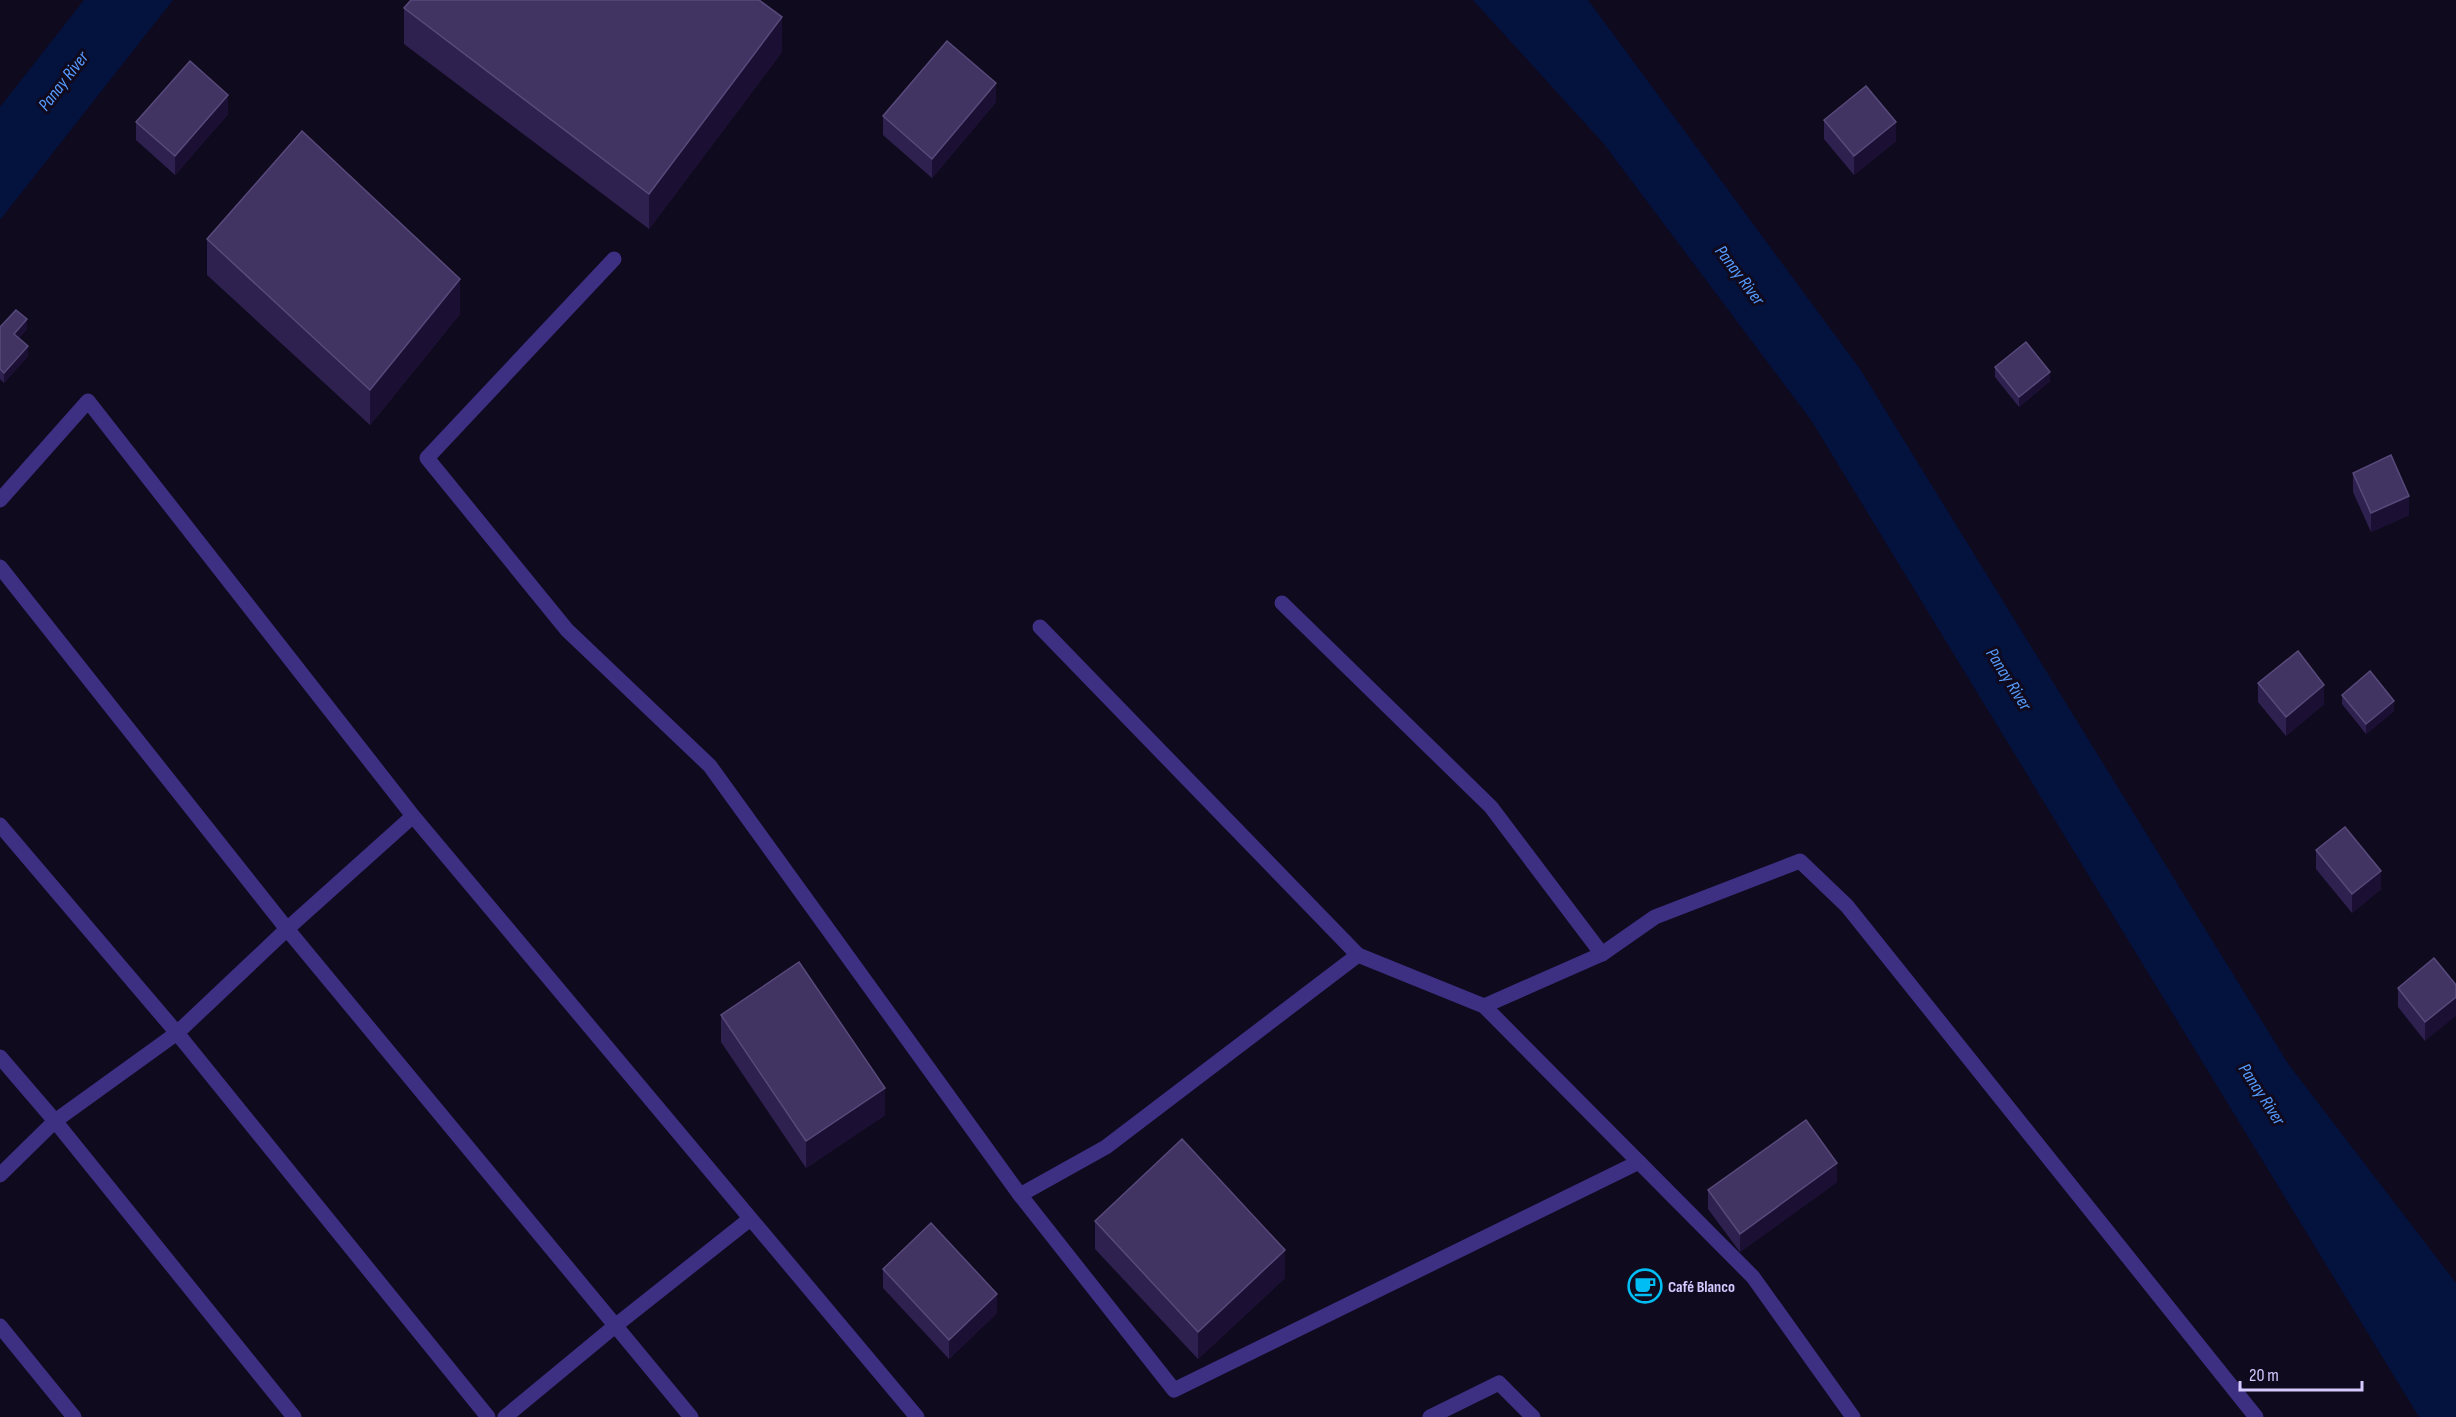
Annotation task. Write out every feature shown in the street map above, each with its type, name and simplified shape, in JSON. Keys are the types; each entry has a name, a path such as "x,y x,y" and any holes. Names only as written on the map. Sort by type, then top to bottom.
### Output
{"street":[{"path":"614,259 427,458 567,630 710,766 1020,1195 1174,1390 1639,1162"},
{"path":"0,500 88,401 413,816 917,1417"},
{"path":"0,567 287,929 692,1417"},
{"path":"1282,603 1491,807 1602,954"},
{"path":"1040,627 1358,955 1484,1006 1754,1277 1853,1417"},
{"path":"0,1175 55,1121 177,1033 287,929 413,816"},
{"path":"0,825 177,1033 488,1417"},
{"path":"1484,1006 1602,954 1655,916 1800,861 1846,906 2256,1417"},
{"path":"1020,1195 1106,1147 1358,955"},
{"path":"0,1057 55,1121 294,1417"},
{"path":"505,1417 750,1219"},
{"path":"0,1326 74,1417"},
{"path":"1430,1417 1499,1383 1533,1417"}],"water":[{"name":"Panay River","path":"84,0 173,0 0,220 0,107"},
{"name":"Panay River","path":"1473,0 1588,0 1860,369 2289,1065 2456,1283 2456,1417 2419,1417 1811,420 1604,144"}],"building":[{"path":"411,0 759,0 782,17 649,194 404,8"},
{"path":"947,41 996,83 932,159 883,116"},
{"path":"190,61 228,95 175,156 136,122"},
{"path":"1866,86 1896,122 1854,156 1824,120"},
{"path":"302,131 460,279 370,390 207,239"},
{"path":"16,310 27,319 14,334 28,346 4,373 0,369 0,327"},
{"path":"2026,342 2050,372 2019,397 1995,367"},
{"path":"2391,455 2409,496 2371,513 2353,473"},
{"path":"2298,651 2324,685 2286,717 2258,683"},
{"path":"2370,671 2394,701 2366,724 2342,695"},
{"path":"2345,827 2381,871 2352,894 2316,850"},
{"path":"2434,958 2456,985 2456,997 2425,1022 2398,988"},
{"path":"799,962 885,1088 806,1141 721,1015"},
{"path":"1806,1120 1837,1163 1740,1234 1708,1190"},
{"path":"1182,1139 1285,1250 1198,1332 1095,1221"},
{"path":"931,1223 997,1294 949,1340 883,1269"}],"place":[{"name":"Café Blanco","path":"1645,1286"}]}
